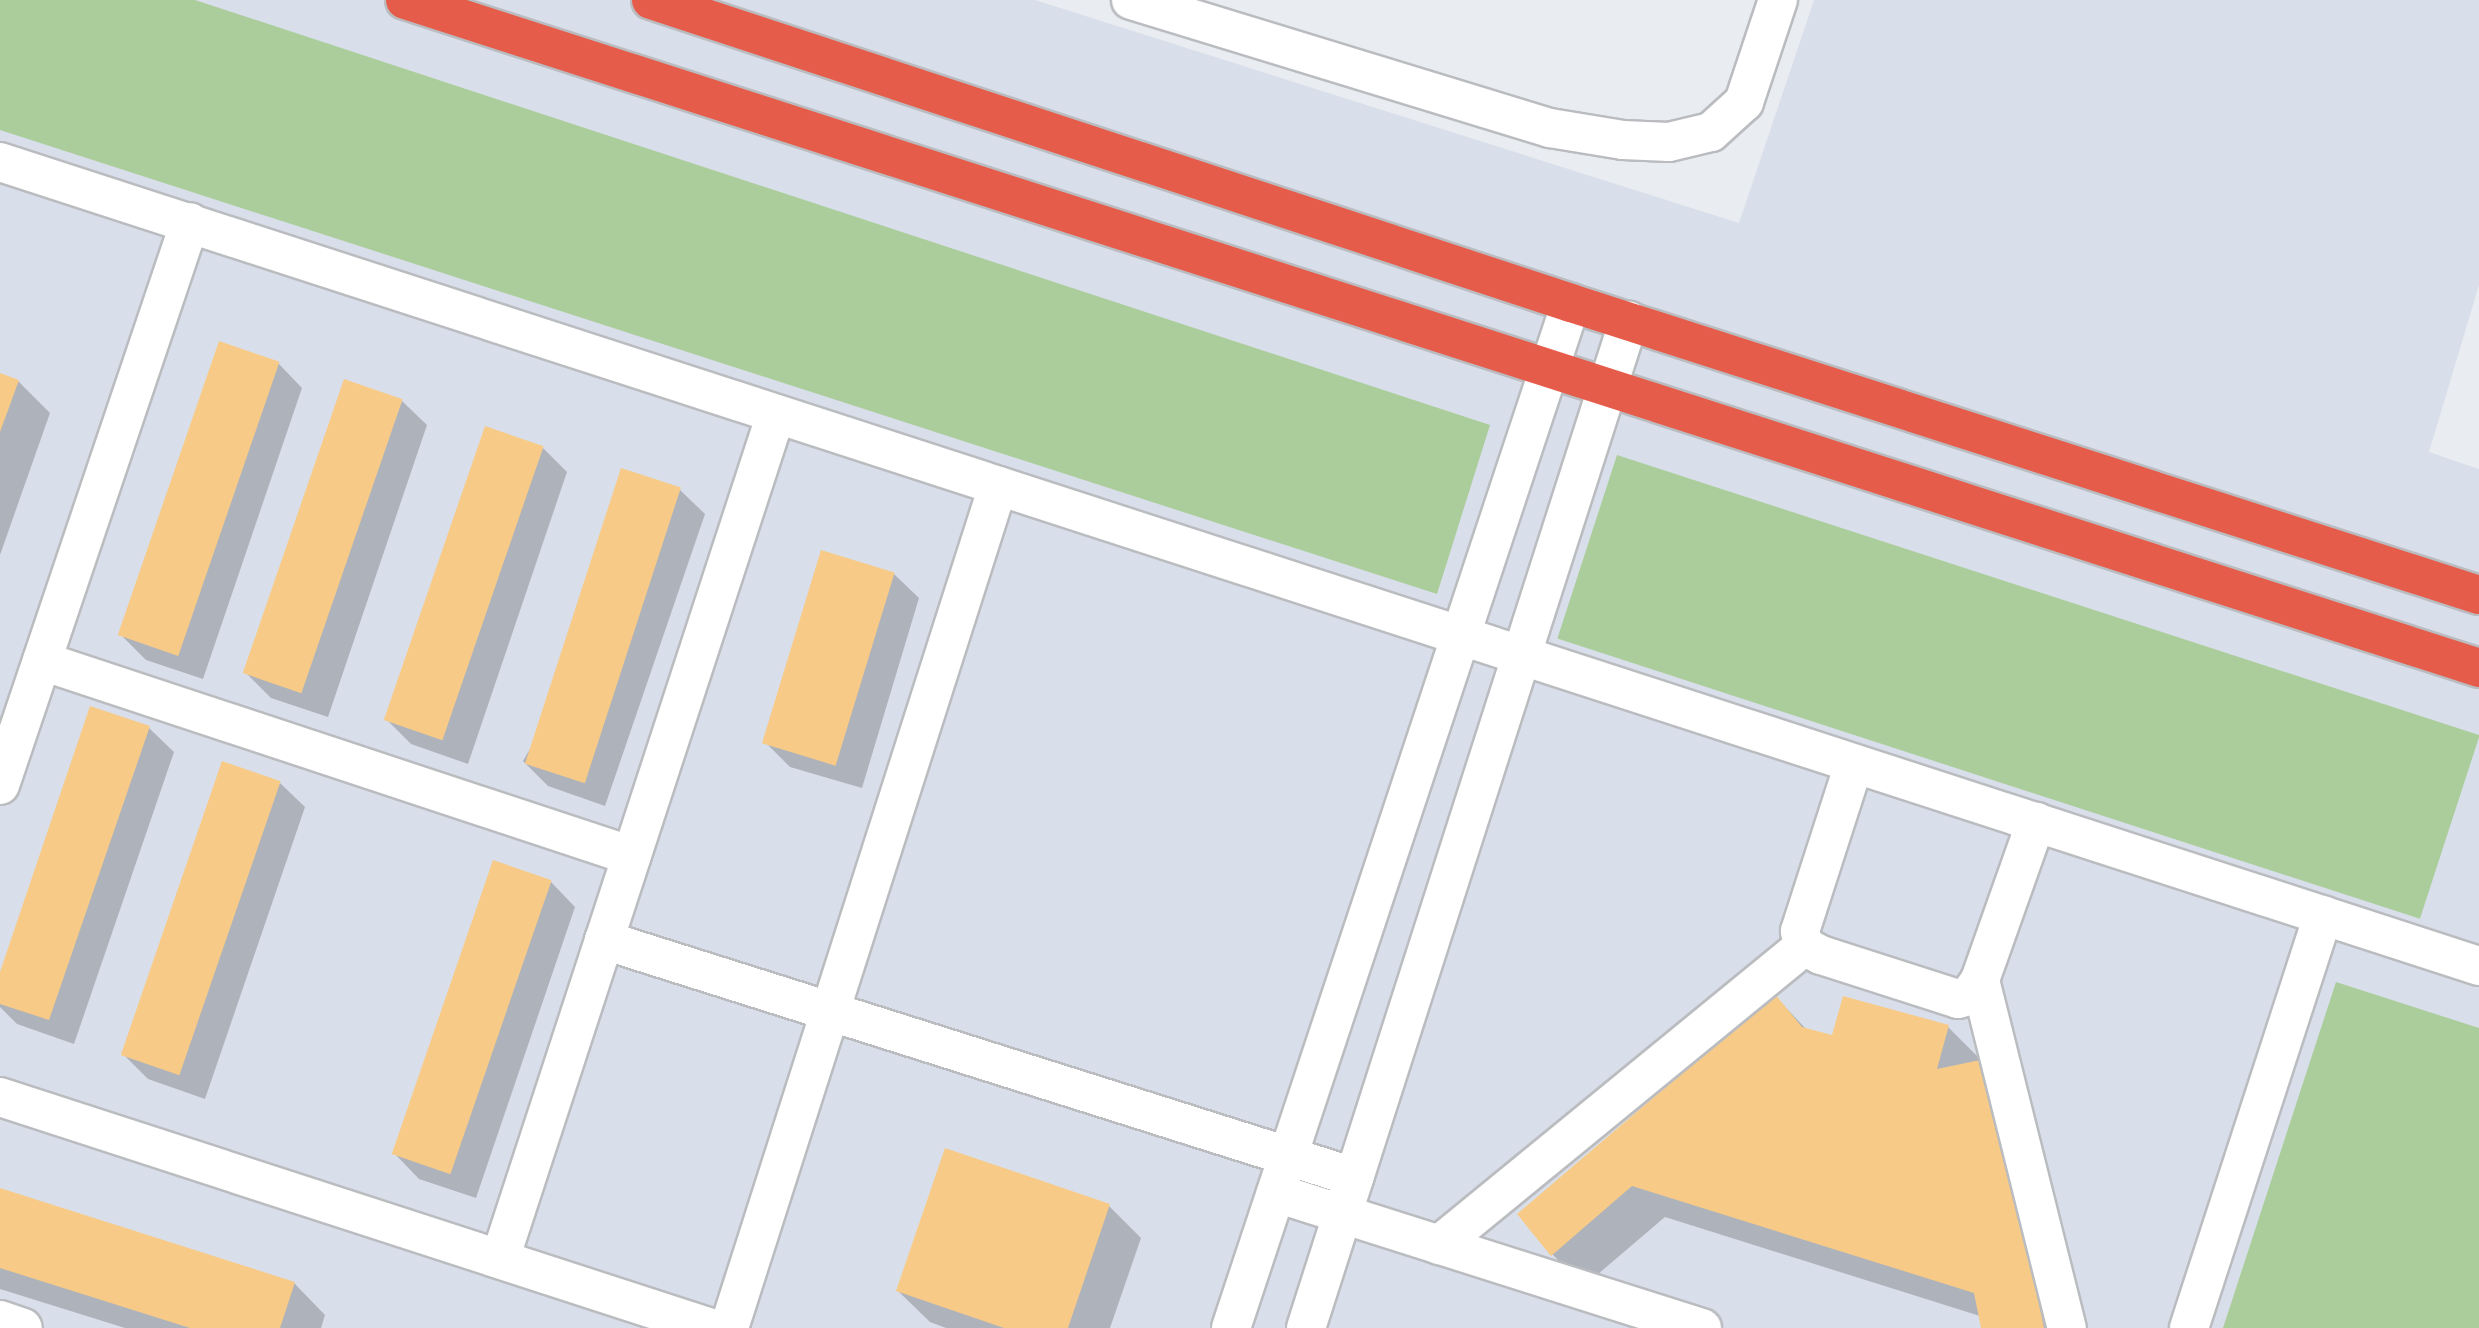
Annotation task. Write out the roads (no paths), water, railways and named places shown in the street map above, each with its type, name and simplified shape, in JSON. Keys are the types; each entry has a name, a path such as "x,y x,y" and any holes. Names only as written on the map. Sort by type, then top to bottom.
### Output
{"highway":[{"path":"405,0 2479,668"},
{"path":"651,0 1570,303 2479,595"}],"street":[{"path":"1131,0 1550,128 1623,140 1669,142 1711,132 1744,102 1778,0"},
{"path":"0,162 2479,966"},
{"path":"0,785 190,222"},
{"path":"1231,1328 1570,303"},
{"path":"1306,1328 1629,320"},
{"path":"500,1259 776,414"},
{"path":"729,1328 998,486"},
{"path":"42,661 632,856"},
{"path":"1804,946 1802,926 1854,764"},
{"path":"1804,946 1821,955 1958,999 1969,996 1980,980 2036,822"},
{"path":"2189,1328 2323,915"},
{"path":"604,940 1354,1177"},
{"path":"1439,1245 1804,946"},
{"path":"1980,980 2067,1328"},
{"path":"0,1097 500,1259 628,1315 711,1328"},
{"path":"1276,1193 1702,1328"},
{"path":"0,1320 23,1328"}]}
